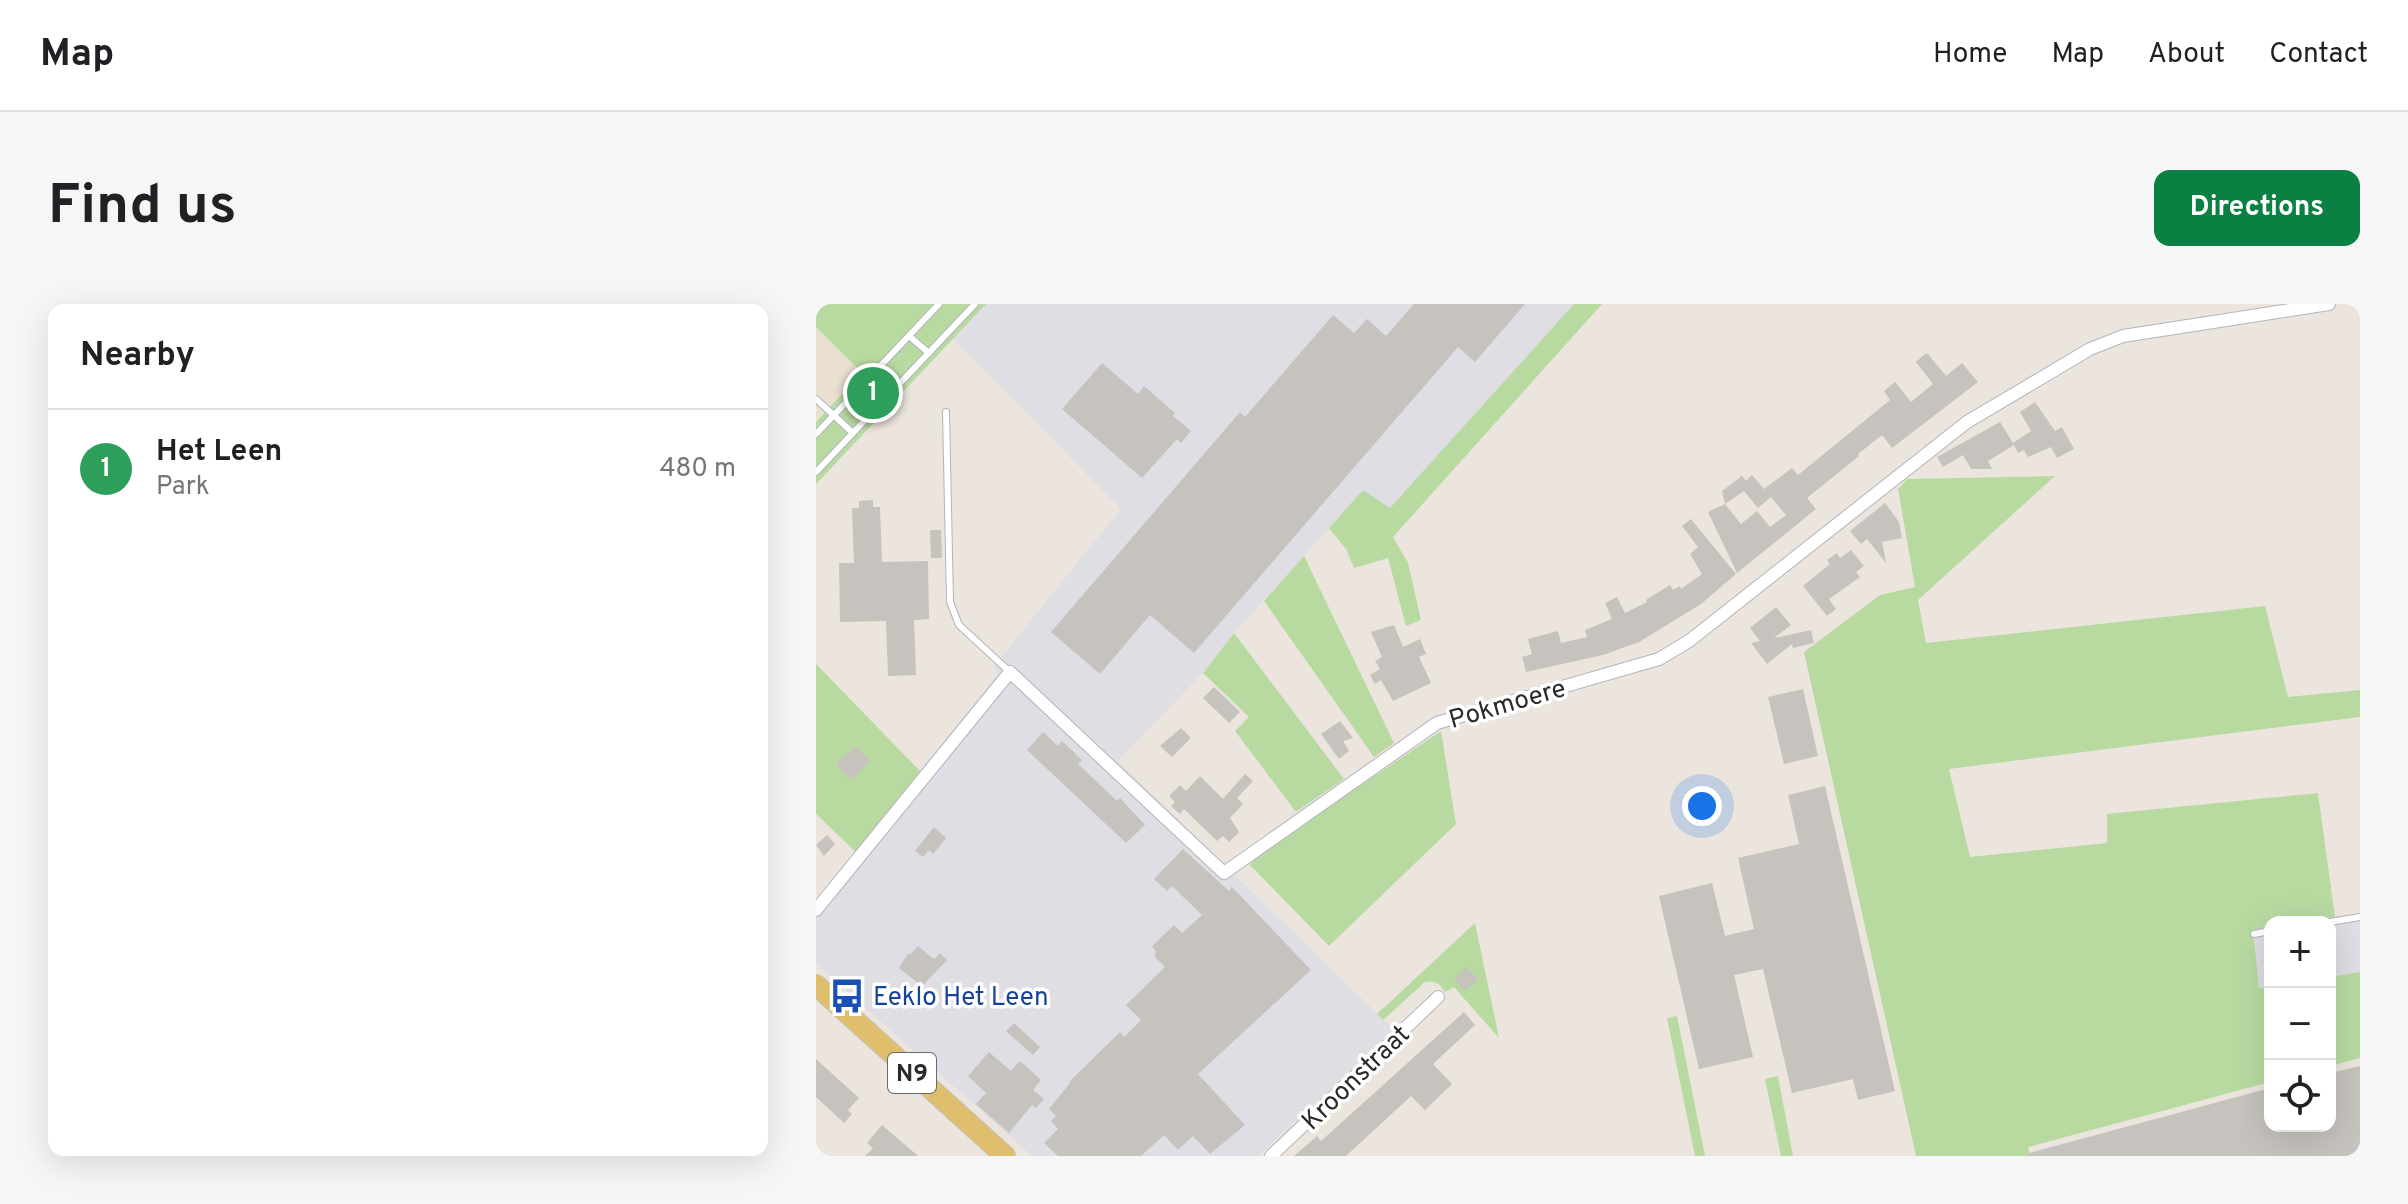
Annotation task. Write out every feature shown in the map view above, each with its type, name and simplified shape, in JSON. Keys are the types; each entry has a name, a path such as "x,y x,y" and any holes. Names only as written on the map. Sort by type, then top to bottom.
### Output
{"main road":[{"name":"N9","path":"816,985 1005,1156"},
{"name":"N9","path":"816,1004 989,1156"}],"street":[{"name":"Pokmoere","path":"1010,672 1224,873 1437,723 1659,659 1689,641 1967,422 2090,349 2135,334 2329,304"},
{"path":"816,910 1010,672"},
{"name":"Kroonstraat","path":"1271,1156 1438,997"}],"lane":[{"path":"816,434 939,304"},
{"path":"816,472 975,304"},
{"path":"909,336 929,353"},
{"path":"816,399 853,433"},
{"path":"946,412 950,602 959,625 1010,672"},
{"path":"2336,921 2360,917"},
{"path":"2254,934 2264,932"}],"shaded area":[{"path":"986,304 1574,304 1390,509 1363,491 1234,633 1203,673 1118,761 1393,1029 1258,1156 1032,1156 816,964 816,903 998,674 993,667 1121,509 954,339"},
{"path":"816,327 863,373 816,422"},
{"path":"2360,913 2360,972 2336,976 2336,917"},
{"path":"2264,928 2264,988 2259,988 2253,930"}],"green space":[{"path":"816,304 986,304 816,484 816,422 862,373 816,327"},
{"path":"1574,304 1602,304 1393,537 1408,563 1421,620 1406,626 1388,558 1354,568 1346,549 1329,528 1363,490 1390,508"},
{"path":"2055,476 1918,600 1926,643 2265,606 2288,697 2360,690 2360,717 1949,769 1970,857 2107,843 2107,814 2318,793 2335,916 2264,916 2264,928 2253,930 2259,988 2264,988 2264,1084 2028,1147 2030,1156 1916,1156 1804,652 1880,595 1915,587 1898,489 1907,479"},
{"path":"1304,556 1394,743 1374,757 1264,601"},
{"path":"1234,633 1344,779 1296,812 1235,731 1249,717 1203,673"},
{"path":"816,664 920,771 858,854 816,814"},
{"path":"1441,731 1456,824 1329,946 1250,865 1258,855"},
{"path":"1475,923 1499,1038 1454,987 1445,992 1435,982 1425,982 1383,1020 1377,1014"},
{"path":"2360,972 2360,1058 2336,1064 2336,988 2336,976"},
{"path":"1677,1016 1705,1156 1695,1156 1667,1018"},
{"path":"1778,1076 1793,1156 1781,1156 1765,1079"}],"building":[{"path":"1414,304 1525,304 1475,362 1458,347 1194,653 1150,615 1100,674 1051,632 1240,412 1245,417 1333,315 1354,333 1367,319 1386,336"},
{"path":"1925,354 1946,376 1962,363 1978,382 1892,448 1882,435 1858,454 1807,498 1816,509 1737,573 1708,512 1725,504 1722,491 1742,476 1746,481 1752,475 1764,489 1792,468 1798,475 1890,400 1884,391 1895,382 1911,402 1933,384 1916,362","holes":["1744,491 1758,508 1771,497 1786,515 1770,527 1757,511 1741,524 1725,504"]},
{"path":"1102,363 1138,394 1144,386 1191,431 1181,443 1177,439 1142,478 1062,409"},
{"path":"2035,402 2055,431 2062,427 2074,449 2057,458 2051,447 2028,457 2024,450 2018,453 2014,445 1988,461 1992,469 1971,469 1963,455 1943,467 1937,457 2000,422 2013,443 2031,431 2020,412"},
{"path":"873,500 873,507 880,507 882,562 928,561 929,619 914,620 916,675 888,676 886,621 840,622 839,563 854,563 852,508 859,508 859,501"},
{"path":"1885,503 1899,522 1902,538 1882,542 1886,563 1867,539 1861,544 1850,531"},
{"path":"1691,519 1736,574 1701,604 1639,642 1603,655 1526,672 1522,657 1532,654 1528,639 1558,631 1561,643 1587,637 1585,630 1612,619 1605,603 1617,597 1625,613 1670,585 1673,590 1680,586 1681,589 1702,574 1690,554 1698,547 1682,526"},
{"path":"930,530 941,530 942,558 931,558"},
{"path":"1851,550 1864,566 1856,572 1860,577 1829,599 1836,609 1827,616 1803,586 1830,564 1827,560 1837,553 1840,558"},
{"path":"1776,607 1791,625 1774,638 1811,630 1814,643 1793,648 1792,644 1767,664 1751,643 1760,641 1750,628"},
{"path":"1394,625 1403,647 1420,639 1426,654 1419,657 1431,683 1393,701 1381,680 1375,684 1370,675 1380,669 1375,661 1382,657 1371,632"},
{"path":"1214,687 1240,712 1229,723 1203,698"},
{"path":"1803,689 1818,756 1784,764 1768,697"},
{"path":"1340,721 1353,738 1343,741 1349,751 1339,759 1321,734"},
{"path":"1181,728 1191,738 1172,757 1160,746"},
{"path":"1043,732 1058,746 1062,741 1082,760 1078,764 1117,801 1120,798 1145,825 1126,843 1027,750"},
{"path":"856,746 870,761 851,780 836,764"},
{"path":"1245,774 1253,781 1237,798 1243,804 1230,818 1239,832 1229,842 1223,836 1217,841 1184,809 1180,814 1171,806 1175,802 1169,796 1180,785 1186,791 1200,776 1223,799"},
{"path":"1825,786 1895,1091 1858,1100 1853,1079 1792,1093 1763,969 1734,975 1753,1057 1699,1069 1659,896 1712,883 1725,936 1754,929 1738,858 1799,844 1788,795"},
{"path":"934,827 946,838 933,854 929,850 923,857 915,851"},
{"path":"827,835 835,844 824,856 816,845"},
{"path":"1183,849 1229,891 1232,887 1311,970 1198,1074 1245,1125 1210,1154 1193,1136 1178,1150 1164,1135 1141,1156 1058,1156 1044,1143 1058,1129 1051,1121 1056,1116 1049,1109 1069,1082 1120,1032 1124,1037 1141,1020 1126,1005 1165,967 1154,956 1156,952 1152,946 1174,925 1182,933 1202,915 1172,886 1167,891 1154,879"},
{"path":"918,946 932,958 935,959 940,953 947,960 922,986 899,968"},
{"path":"1466,967 1478,979 1465,991 1454,979"},
{"path":"1464,1012 1475,1025 1433,1064 1452,1084 1425,1110 1411,1096 1346,1156 1294,1156 1317,1136 1321,1141"},
{"path":"1014,1023 1040,1047 1033,1055 1006,1031"},
{"path":"989,1052 1011,1071 1020,1061 1041,1080 1033,1090 1044,1099 1036,1108 1032,1105 1009,1133 976,1104 986,1093 968,1076"},
{"path":"816,1059 859,1098 848,1110 852,1114 844,1123 816,1097"},
{"path":"2360,1066 2360,1156 2029,1156 2029,1153 2264,1090 2264,1132 2336,1132 2336,1072"},
{"path":"882,1125 918,1156 865,1156 873,1148 867,1143"}],"place":[{"name":"Het Leen","path":"873,393"},
{"name":"Eeklo Het Leen","path":"847,996"}]}
